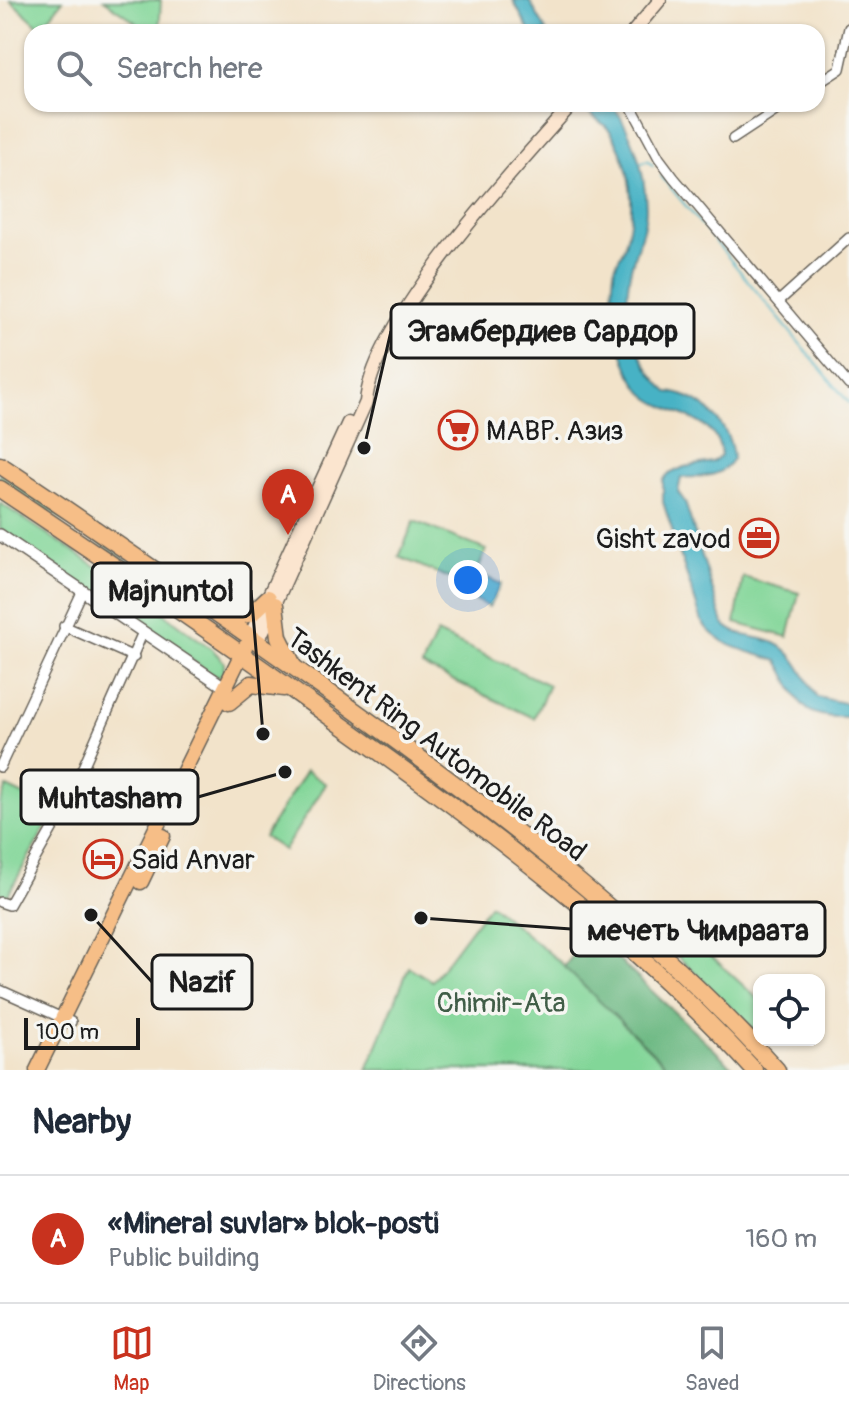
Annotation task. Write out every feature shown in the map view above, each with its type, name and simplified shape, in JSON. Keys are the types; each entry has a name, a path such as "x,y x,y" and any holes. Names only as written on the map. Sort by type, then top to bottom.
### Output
{"highway":[{"name":"Tashkent Ring Automobile Road","path":"0,465 227,619 438,770 530,841 691,984 771,1068"},
{"name":"Tashkent Ring Automobile Road","path":"0,489 246,656 448,799 544,873 679,994 754,1070"},
{"path":"227,619 252,613 271,602 279,637 294,668"},
{"path":"227,695 255,684 296,691"}],"main road":[{"path":"640,24 660,0"},
{"path":"37,1070 67,1020 246,656 366,402 367,389 392,335 436,267 565,112"},
{"path":"48,1070 67,1020"}],"street":[{"path":"825,79 840,69 849,28"},
{"path":"634,112 659,158 849,385"},
{"path":"733,139 774,112"},
{"path":"779,301 849,238"},
{"path":"0,535 143,632 227,695"},
{"path":"0,767 83,590"},
{"path":"64,626 134,657"},
{"path":"0,902 9,905 62,812 143,632"},
{"path":"0,990 67,1020"}],"green space":[{"path":"10,0 63,0 44,24 37,24"},
{"path":"104,0 161,0 160,24 138,24"},
{"path":"0,474 175,592 0,479"},
{"path":"0,503 131,589 213,650 224,662 224,676 216,677 0,529"},
{"path":"414,521 486,550 471,587 399,557"},
{"path":"743,577 799,593 788,637 735,623"},
{"path":"437,633 549,685 534,718 422,666"},
{"path":"276,668 465,797 628,932 759,1058 755,1062 579,896 510,837"},
{"path":"306,771 326,784 284,850 264,837"},
{"path":"7,787 55,810 5,900 0,897 0,804"},
{"name":"Chimir-Ata","path":"490,904 560,962 671,1070 367,1070 409,967 432,981"},
{"path":"684,931 753,994 753,1029 671,950 671,939"},
{"path":"590,933 736,1070 671,1070 564,967"}],"water":[{"path":"513,0 529,0 542,24 526,24"},
{"path":"617,112 633,141 641,166 646,215 629,279 628,296 632,332 638,349 656,379 668,392 692,399 712,414 721,424 731,447 733,459 728,465 710,475 681,478 678,492 685,502 723,623 735,632 768,640 782,647 799,667 817,697 849,704 849,717 831,717 808,710 796,696 778,661 726,643 702,622 663,502 663,481 667,475 684,467 712,462 721,456 718,441 699,422 647,396 630,373 616,330 613,300 615,268 624,248 630,217 628,176 611,132 588,113"},
{"path":"486,577 501,584 489,607 475,600"}],"waterway":[{"path":"641,163 648,160 653,166"},
{"path":"661,176 849,403"}],"place":[{"name":"МАВР. Азиз","path":"458,430"},
{"name":"Эгамбердиев Сардор","path":"364,448"},
{"name":"«Mineral suvlar» blok-posti","path":"288,535"},
{"name":"Gisht zavod","path":"759,538"},
{"name":"Majnuntol","path":"263,734"},
{"name":"Muhtasham","path":"285,772"},
{"name":"Said Anvar","path":"103,859"},
{"name":"Nazif","path":"91,915"},
{"name":"мечеть Чимраата","path":"421,918"}]}
